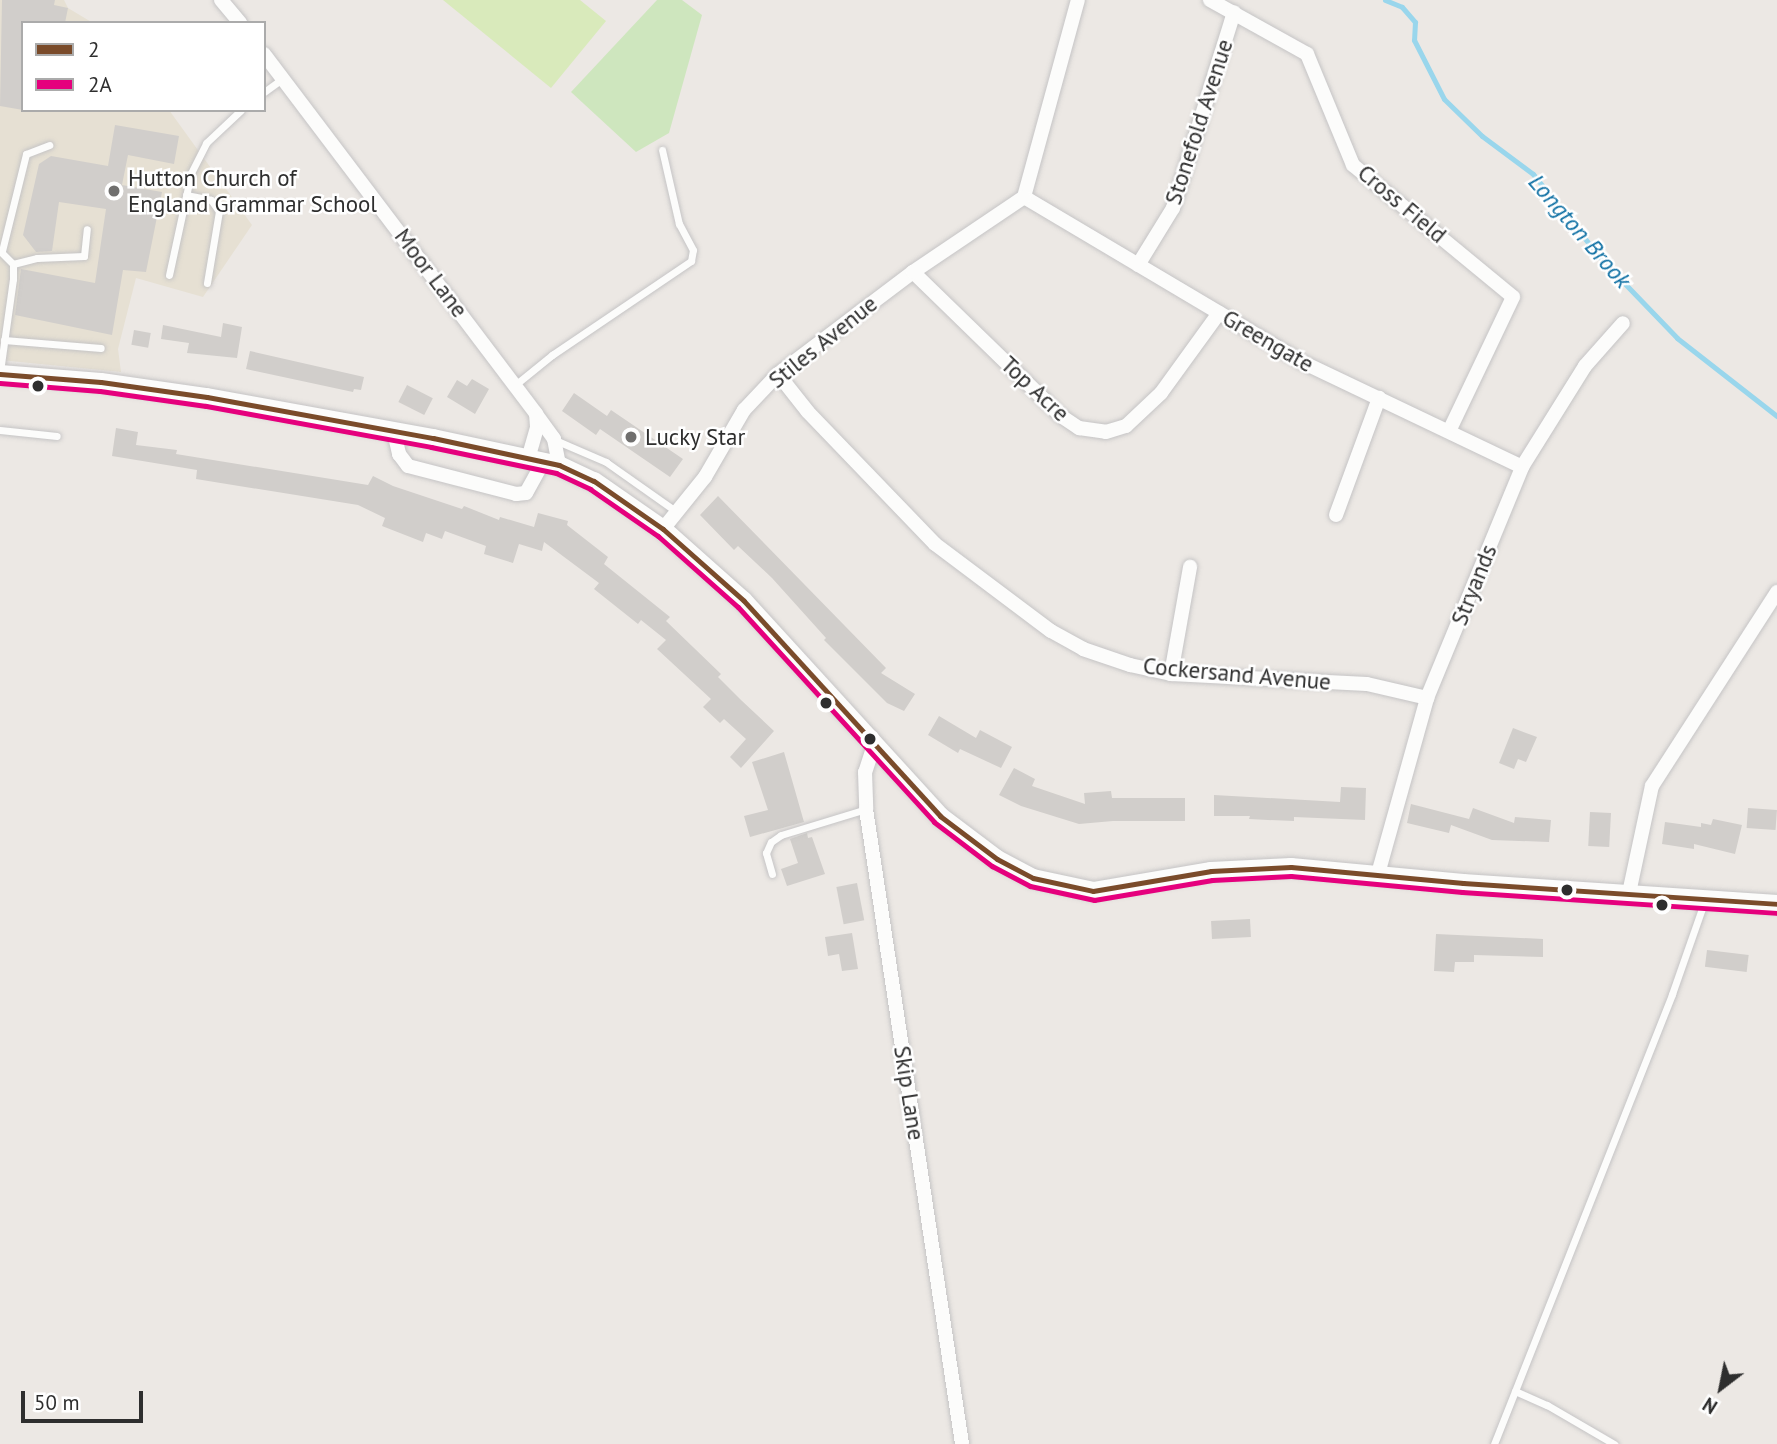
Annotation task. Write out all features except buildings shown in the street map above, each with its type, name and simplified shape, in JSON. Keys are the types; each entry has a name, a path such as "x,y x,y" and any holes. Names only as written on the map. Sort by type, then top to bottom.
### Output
{"street":[{"path":"221,0 238,21"},
{"path":"1024,197 1078,0"},
{"name":"Cross Field","path":"1210,0 1307,54 1353,164 1513,297 1449,431"},
{"name":"Stonefold Avenue","path":"1138,265 1173,208 1234,12"},
{"name":"Moor Lane","path":"266,56 554,439 544,462"},
{"name":"Greengate","path":"1024,197 1300,361 1522,467"},
{"name":"Stiles Avenue","path":"663,529 705,477 744,410 778,374 913,272 1024,197"},
{"name":"Top Acre","path":"913,272 1061,416 1079,428 1106,432 1126,426 1161,393 1219,313"},
{"name":"Stryands","path":"1378,874 1427,698 1522,467 1585,366 1623,323"},
{"path":"0,372 101,382 207,397 544,462 594,481 663,529 744,601 940,816 997,859 1032,878 1055,885 1093,891 1211,871 1291,867 1777,904"},
{"name":"Cockersand Avenue","path":"778,374 808,412 935,544 1051,631 1083,649 1130,666 1171,674 1367,684 1427,698"},
{"path":"1336,515 1379,398"},
{"path":"394,432 399,454 408,466 516,494 526,494 544,462 536,414"},
{"path":"1171,674 1190,568"},
{"path":"1629,893 1652,786 1777,592"},
{"name":"Skip Lane","path":"875,742 865,772 866,809 962,1444"}],"lane":[{"path":"266,90 283,77"},
{"path":"169,275 191,173 206,143 239,112"},
{"path":"0,372 13,264 1,251 26,154 49,145"},
{"path":"515,385 552,355 691,261 693,250 679,224 662,150"},
{"path":"187,195 211,200 219,211 206,283"},
{"path":"13,264 37,258 84,256 87,229"},
{"path":"4,340 101,348"},
{"path":"0,430 57,436"},
{"path":"554,439 606,462 677,512"},
{"path":"772,874 766,853 771,842 781,835 866,809"},
{"path":"1494,1444 1672,994 1705,900"},
{"path":"1515,1391 1547,1405 1614,1444"}],"shaded area":[{"name":"Hutton Church of England Grammar School","path":"0,0 64,0 68,8 90,21 21,21 21,112 170,112 252,225 203,297 136,278 118,349 121,372 0,360"}],"green space":[{"path":"443,0 580,0 606,21 551,88"},
{"path":"657,0 682,0 702,15 669,133 636,152 571,92"}],"waterway":[{"name":"Longton Brook","path":"1385,0 1402,7 1415,22 1414,40 1444,99 1482,136 1533,174 1603,261 1677,338 1777,416"}],"transit line":[{"name":"2","path":"0,374 101,382 207,397 433,438 559,465 594,481 663,529 744,601 940,816 997,859 1033,878 1093,891 1211,871 1291,867 1463,883 1777,904"},
{"name":"2A","path":"0,383 100,391 206,406 556,473 590,489 658,536 738,607 934,822 992,866 1030,886 1094,900 1212,880 1291,876 1462,892 1776,913"}],"place":[{"name":"Hutton Church of England Grammar School","path":"114,191"},
{"name":"Lucky Star","path":"631,437"}]}
